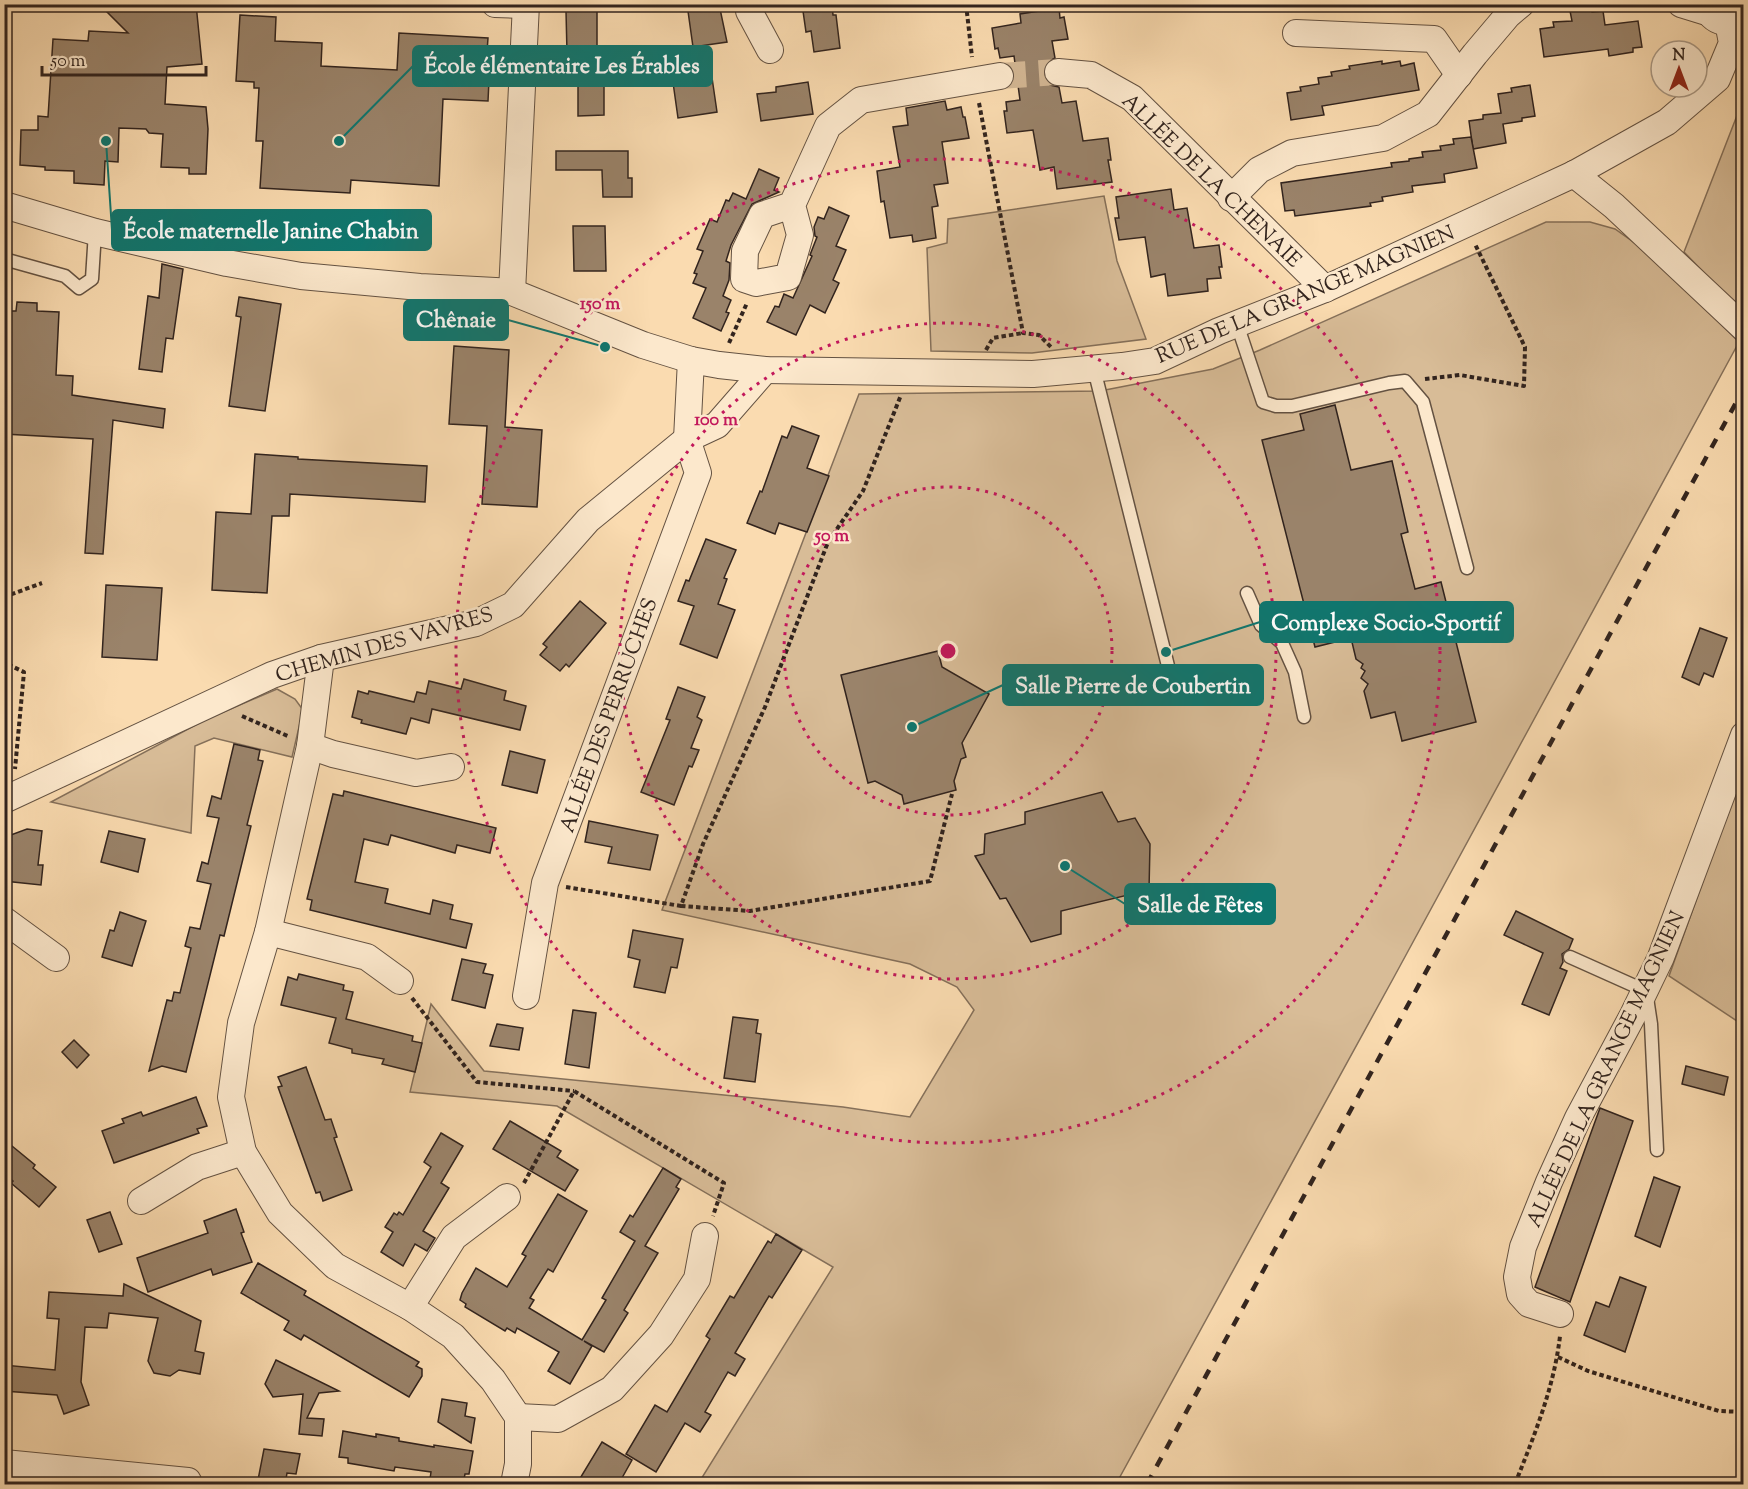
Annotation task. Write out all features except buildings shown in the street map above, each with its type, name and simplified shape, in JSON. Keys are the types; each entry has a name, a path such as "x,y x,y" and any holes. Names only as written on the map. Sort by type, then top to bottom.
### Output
{"street":[{"path":"495,4 526,5 512,292"},
{"path":"748,4 748,11 770,50"},
{"path":"1231,198 1258,170 1292,153 1383,138 1428,114 1501,22 1521,4"},
{"path":"1681,4 1721,12"},
{"name":"RUE DE LA GRANGE MAGNIEN","path":"4,205 94,232 227,263 301,276 420,287 512,292 643,345 691,360 719,365 765,370 1033,375 1084,370 1155,361 1237,324 1325,290 1574,174 1667,122 1717,79 1732,43 1721,12"},
{"path":"1296,33 1434,39 1459,75"},
{"name":"ALLÉE DE LA CHENAIE","path":"1058,72 1091,75 1132,98 1325,290"},
{"path":"792,205 762,215 745,251 744,279 756,283 788,277 800,235 792,205 828,126 861,100 1000,76"},
{"path":"1574,174 1622,213 1743,328"},
{"path":"687,439 691,360"},
{"name":"CHEMIN DES VAVRES","path":"8,798 272,675 321,658 476,622 513,605 588,520 687,439 717,425 765,370"},
{"name":"ALLÉE DES PERRUCHES","path":"526,996 545,883 698,473 687,439"},
{"path":"321,658 310,746 268,932 241,1023 231,1097 243,1152 280,1213 336,1266 411,1307 453,1336 493,1380 518,1417 518,1464 514,1485"},
{"name":"ALLÉE DE LA GRANGE MAGNIEN","path":"1560,1314 1529,1304 1520,1294 1517,1276 1523,1247 1578,1118 1646,991 1678,912 1743,735"},
{"path":"310,746 333,754 416,773 451,767"},
{"path":"4,920 56,958"},
{"path":"268,932 367,957 400,981"},
{"path":"141,1201 197,1167 243,1152"},
{"path":"411,1307 454,1238 507,1197"},
{"path":"518,1417 558,1419 612,1389 661,1335 697,1279 705,1236"},
{"path":"4,1463 188,1482"}],"lane":[{"path":"4,259 65,276 79,288 92,279 94,232"},
{"path":"1237,324 1263,402 1276,406 1292,406 1405,381 1423,402 1467,568"},
{"path":"1084,370 1174,690"},
{"path":"1247,593 1261,625 1282,643 1295,672 1304,717"},
{"path":"1570,957 1646,991 1651,1024 1657,1150"}],"path":[{"path":"966,4 975,81 1023,333"},
{"path":"1405,381 1461,375 1524,386 1525,347 1480,252 1464,225"},
{"path":"719,365 756,283"},
{"path":"972,374 993,338 1023,333 1039,335 1084,370"},
{"path":"681,906 703,844 750,744 781,669 828,542 863,491 909,373"},
{"path":"4,597 42,583"},
{"path":"4,659 5,663 24,672 8,798"},
{"path":"212,702 310,746"},
{"path":"545,883 681,906 750,911 930,881 952,794"},
{"path":"400,981 477,1082 574,1091 724,1184 705,1236"},
{"path":"507,1197 524,1183 574,1091"},
{"path":"1515,1485 1545,1408 1558,1357 1560,1314"},
{"path":"1558,1357 1588,1371 1719,1411 1743,1412"}],"shaded area":[{"path":"1743,100 1743,313 1684,252"},
{"path":"1104,196 1117,261 1146,339 1032,353 931,351 927,248 947,243 948,219"},
{"path":"1546,222 1590,222 1615,229 1646,251 1739,342 1116,1484 698,1484 833,1267 557,1106 410,1092 431,1004 484,1071 843,1107 910,1117 974,1010 957,987 910,964 662,910 859,394 1100,391 1213,369"},
{"path":"277,689 295,699 303,710 292,757 214,738 195,746 191,833 51,802 205,720"},
{"path":"1743,769 1743,1025 1669,976"}],"tunnel":[{"path":"1000,76 1058,72"}],"railway":[{"path":"1147,1484 1744,388"}],"place":[{"name":"École maternelle Janine Chabin","path":"106,141"},
{"name":"École élémentaire Les Érables","path":"339,141"},
{"name":"Chênaie","path":"605,347"},
{"name":"Complexe Socio-Sportif","path":"1166,652"},
{"name":"Salle Pierre de Coubertin","path":"912,727"},
{"name":"Salle de Fêtes","path":"1065,866"}]}
